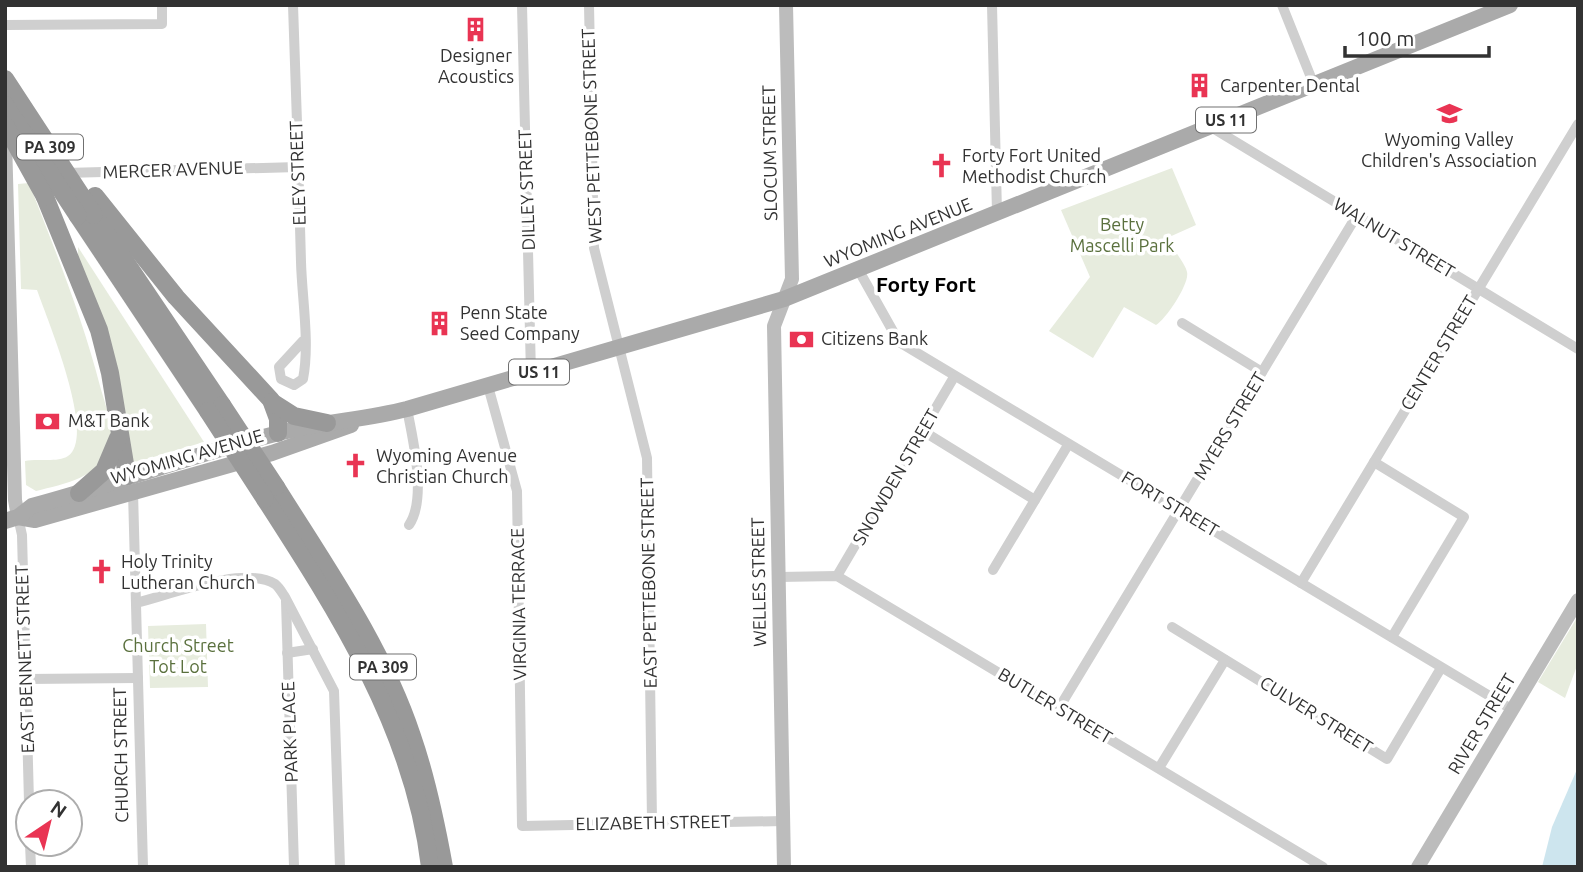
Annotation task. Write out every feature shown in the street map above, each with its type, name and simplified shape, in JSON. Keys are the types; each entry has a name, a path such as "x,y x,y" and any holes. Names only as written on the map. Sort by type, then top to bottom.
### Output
{"highway":[{"path":"5,72 95,196 176,297 271,400 294,416 327,423"},
{"name":"PA 309","path":"5,79 86,215"},
{"name":"PA 309","path":"5,105 86,215 270,493 346,598 391,684 425,779 444,867"},
{"path":"5,125 45,197 99,330 130,484"},
{"path":"271,400 277,413 278,433"},
{"path":"79,493 107,466 119,431"},
{"name":"PA 309","path":"270,493 372,676 396,735 418,811 430,867"}],"main road":[{"name":"WYOMING AVENUE","path":"12,519 35,520 278,433 327,423 363,420 407,409 784,299 1314,85 1481,11 1510,5"},
{"name":"WYOMING AVENUE","path":"12,519 32,506 79,493 272,453 330,435 363,420"},
{"path":"272,453 278,433"}],"street":[{"path":"5,25 162,24 162,5"},
{"name":"ELEY STREET","path":"293,5 303,341"},
{"name":"DILLEY STREET","path":"522,5 531,374"},
{"name":"WEST PETTEBONE STREET","path":"589,5 594,238 618,349"},
{"name":"SLOCUM STREET","path":"784,299 792,279 786,5"},
{"path":"992,5 997,214"},
{"path":"1282,5 1314,85"},
{"name":"CENTER STREET","path":"1301,583 1578,124"},
{"name":"WALNUT STREET","path":"1210,127 1578,349"},
{"path":"5,140 12,519"},
{"name":"MERCER AVENUE","path":"6,175 298,167"},
{"name":"MYERS STREET","path":"1059,708 1357,215"},
{"name":"FORT STREET","path":"858,270 899,342 1513,710"},
{"name":"WELLES STREET","path":"784,299 774,326 784,867"},
{"path":"1182,323 1262,372"},
{"name":"EAST PETTEBONE STREET","path":"618,349 647,458 652,822"},
{"name":"SNOWDEN STREET","path":"837,576 954,377"},
{"name":"VIRGINIA TERRACE","path":"488,386 517,491 522,826"},
{"path":"407,409 415,453 417,500 415,514 409,525"},
{"path":"923,430 1035,500"},
{"path":"993,570 1068,444"},
{"path":"1374,463 1464,517 1392,637"},
{"name":"CHURCH STREET","path":"130,484 143,867"},
{"name":"EAST BENNETT STREET","path":"12,519 22,535 29,788"},
{"path":"779,577 837,576"},
{"name":"BUTLER STREET","path":"837,576 1323,867"},
{"path":"136,603 233,578 255,578 275,584 285,597 334,691 340,867"},
{"name":"PARK PLACE","path":"285,597 294,867"},
{"name":"RIVER STREET","path":"1418,867 1578,600"},
{"name":"CULVER STREET","path":"1172,627 1387,759 1441,667"},
{"path":"287,653 313,649"},
{"path":"1159,768 1225,660"},
{"path":"26,679 138,678"},
{"name":"ELIZABETH STREET","path":"522,826 783,821"}],"green space":[{"name":"Betty Mascelli Park","path":"1172,168 1196,225 1167,238 1186,269 1185,284 1171,308 1156,325 1124,307 1093,358 1049,331 1090,277 1061,210"},
{"path":"29,183 85,334 111,430 110,444 99,465 80,478 36,491 26,485 25,461 68,456 75,444 77,426 67,376 37,290 21,289 18,184"},
{"path":"78,247 204,442 130,464 78,258"},
{"path":"1578,616 1578,663 1565,698 1538,682"},
{"name":"Church Street Tot Lot","path":"206,624 208,687 150,688 148,626"}],"water":[{"path":"1578,767 1578,867 1542,867 1552,827"}],"place":[{"name":"Designer Acoustics","path":"476,29"},
{"name":"Carpenter Dental","path":"1200,86"},
{"name":"Wyoming Valley Children's Association","path":"1449,113"},
{"name":"Forty Fort United Methodist Church","path":"942,166"},
{"name":"Penn State Seed Company","path":"440,323"},
{"name":"Citizens Bank","path":"801,339"},
{"name":"M&T Bank","path":"48,421"},
{"name":"Wyoming Avenue Christian Church","path":"356,466"},
{"name":"Holy Trinity Lutheran Church","path":"101,572"}],"district":[{"name":"Forty Fort","path":"926,285"}]}
